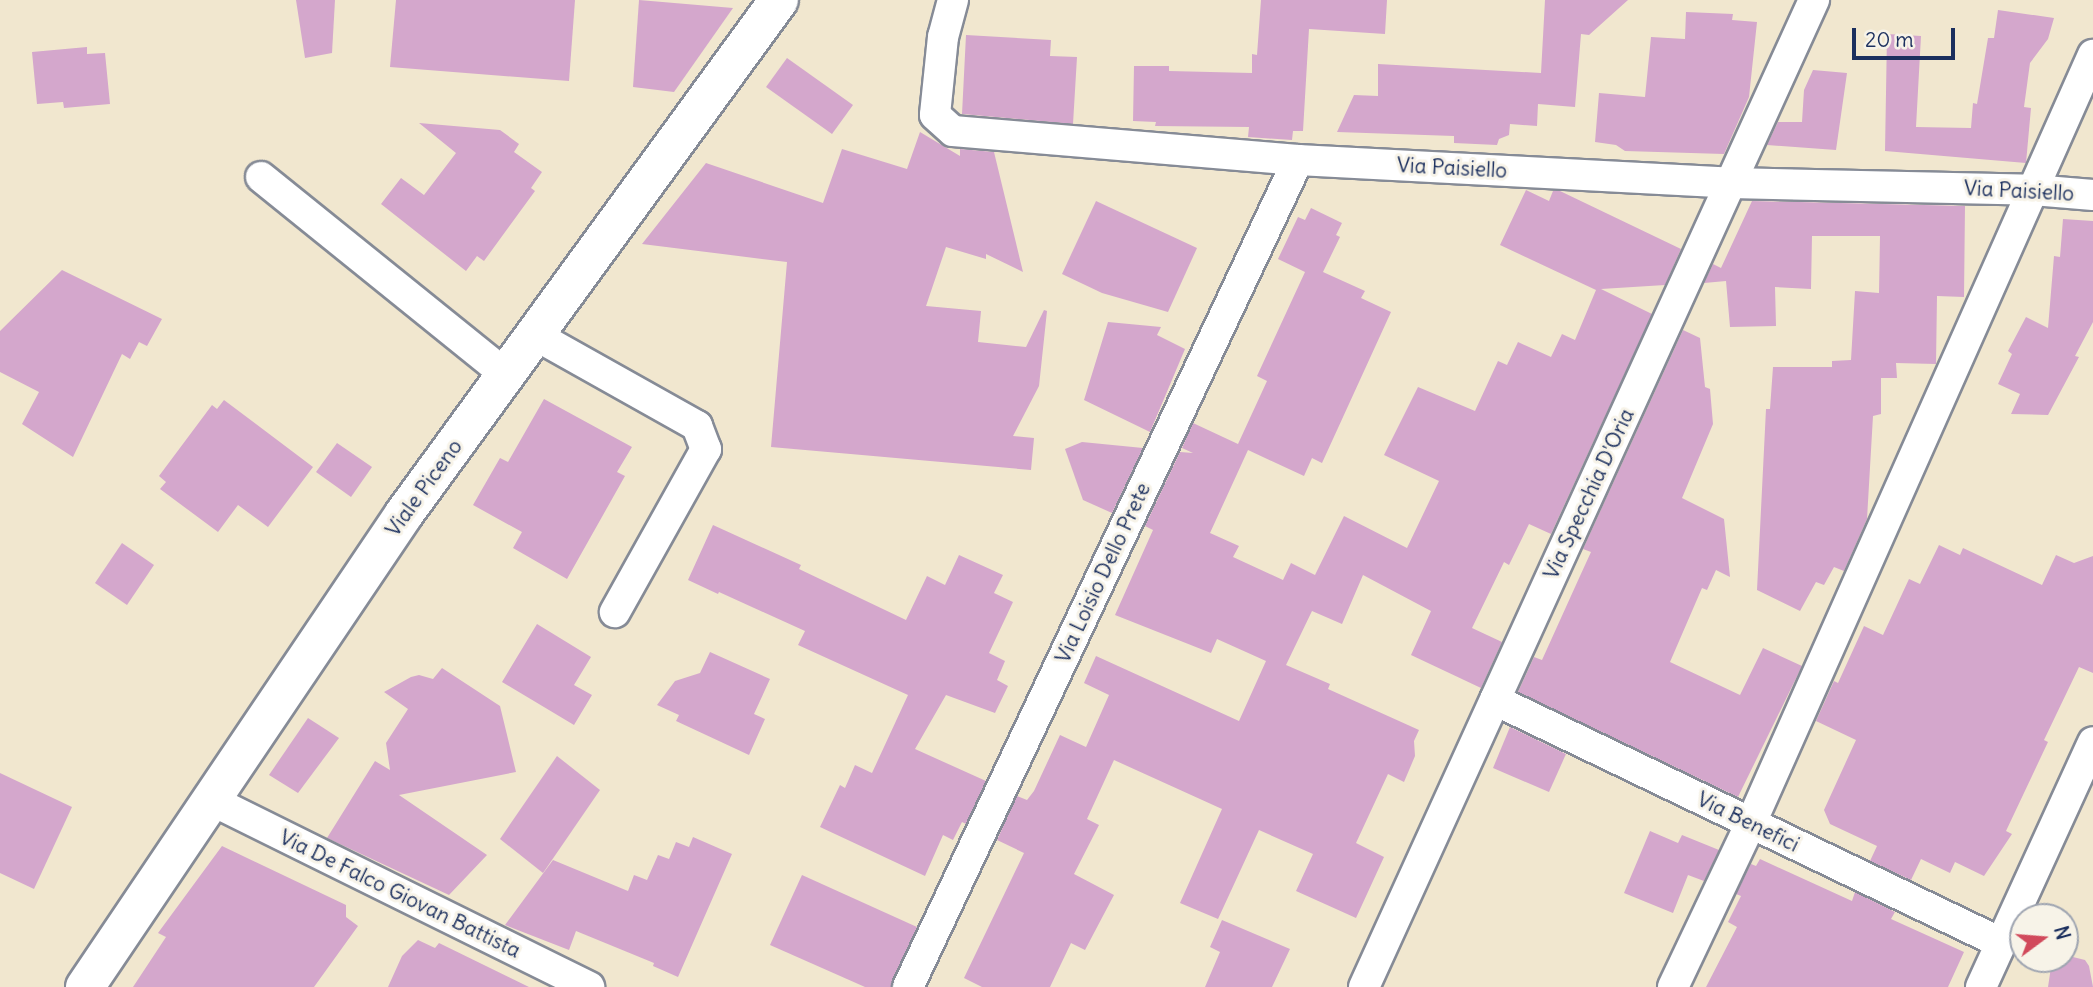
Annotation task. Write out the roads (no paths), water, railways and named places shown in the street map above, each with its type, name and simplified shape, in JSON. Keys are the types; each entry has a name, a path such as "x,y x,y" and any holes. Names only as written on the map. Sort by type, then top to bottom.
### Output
{"main road":[{"name":"Viale Piceno","path":"85,987 404,514 779,0"}],"street":[{"name":"Via Paisiello","path":"953,0 943,37 935,116 954,131 1298,160 1731,183 2033,190 2093,195"},
{"name":"Via Specchia D'Oria","path":"1364,987 1814,0"},
{"path":"1673,987 1751,823 2093,55"},
{"name":"Via Loisio Dello Prete","path":"908,987 1298,160"},
{"path":"261,177 506,375"},
{"path":"535,335 697,426 706,449 615,612"},
{"name":"Via Benefici","path":"1495,700 2001,943"},
{"path":"1981,987 2093,742"},
{"name":"Via De Falco Giovan Battista","path":"211,800 589,987"}]}
